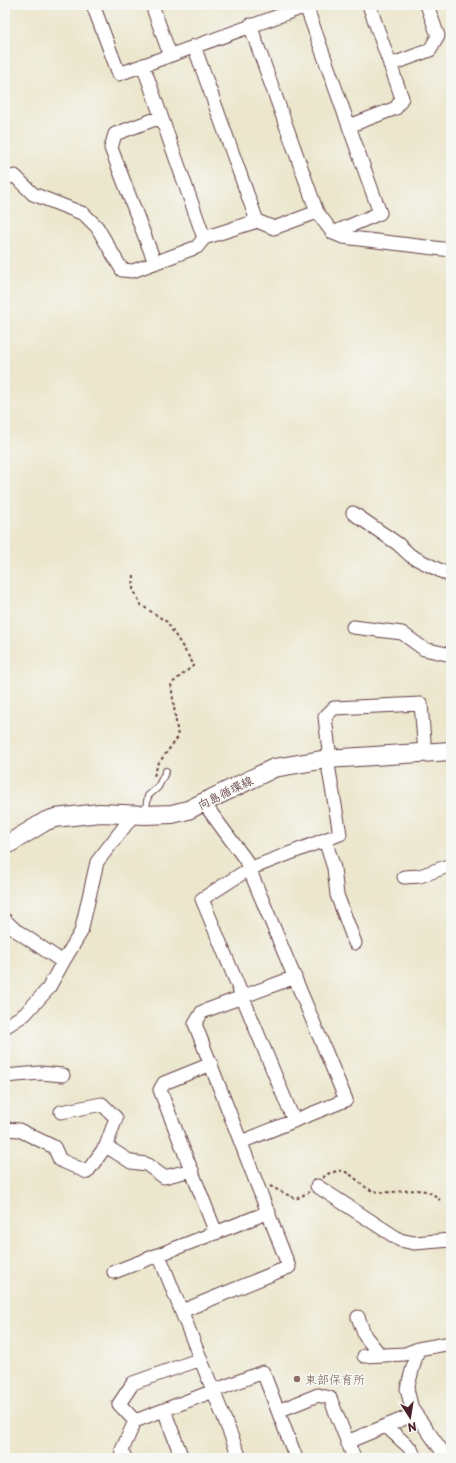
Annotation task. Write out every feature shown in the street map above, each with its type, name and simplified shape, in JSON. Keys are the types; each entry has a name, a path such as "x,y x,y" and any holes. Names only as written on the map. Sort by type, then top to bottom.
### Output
{"main road":[{"name":"向島循環線","path":"5,846 46,821 56,818 100,813 138,815 172,814 188,810 274,768 328,758 424,753 450,754"}],"street":[{"path":"93,5 119,74 250,25 308,6 380,213 333,233"},
{"path":"152,5 170,55"},
{"path":"350,126 396,108 402,98 369,5"},
{"path":"390,65 430,50 438,36 427,5"},
{"path":"250,25 317,212 333,233 343,237 451,250"},
{"path":"194,46 257,221"},
{"path":"143,65 204,238"},
{"path":"155,263 111,148 115,134 161,117"},
{"path":"5,178 15,176 33,194 84,214 97,227 122,270 134,271 197,246 204,238 257,221 274,228 317,212"},
{"path":"353,513 398,544 411,556 451,576"},
{"path":"353,626 402,634 424,649 451,655"},
{"path":"294,1121 244,996 202,899 249,869 340,834 328,758 329,751 325,717 334,708 421,704 424,753"},
{"path":"203,802 245,859 346,1100 241,1142"},
{"path":"5,1027 25,1014 48,989 81,932 97,862 128,822 138,815"},
{"path":"325,840 334,868 337,895 355,943"},
{"path":"404,877 420,876 451,865"},
{"path":"5,920 14,929 63,962"},
{"path":"182,1311 290,1267 195,1024 202,1012 295,977"},
{"path":"211,1064 164,1084 160,1090 216,1233"},
{"path":"5,1076 40,1073 63,1075"},
{"path":"5,1129 19,1130 54,1147 60,1160 87,1172 106,1146 116,1118 102,1104 61,1112"},
{"path":"106,1146 131,1162 146,1164 164,1176 192,1170"},
{"path":"317,1186 400,1240 414,1243 451,1240"},
{"path":"114,1272 269,1212"},
{"path":"159,1255 240,1458"},
{"path":"358,1317 365,1336 380,1356"},
{"path":"364,1356 405,1354 418,1349 451,1343"},
{"path":"418,1349 407,1389 412,1409 447,1458"},
{"path":"135,1421 119,1404 133,1384 201,1359"},
{"path":"125,1458 122,1450 135,1421 263,1372 296,1458"},
{"path":"278,1411 318,1395 330,1398 354,1458"},
{"path":"164,1410 182,1458"},
{"path":"347,1442 415,1414"},
{"path":"386,1426 411,1449 415,1458"}],"lane":[{"path":"138,815 148,796 158,787 166,771"}],"path":[{"path":"134,575 133,589 141,605 166,622 180,647 194,666 171,684 178,737 158,764 153,777"},
{"path":"257,1183 263,1183 296,1199 317,1186 326,1175 337,1170 346,1172 371,1190 398,1193 415,1190 430,1192 440,1200"}],"place":[{"name":"東部保育所","path":"297,1379"}]}
